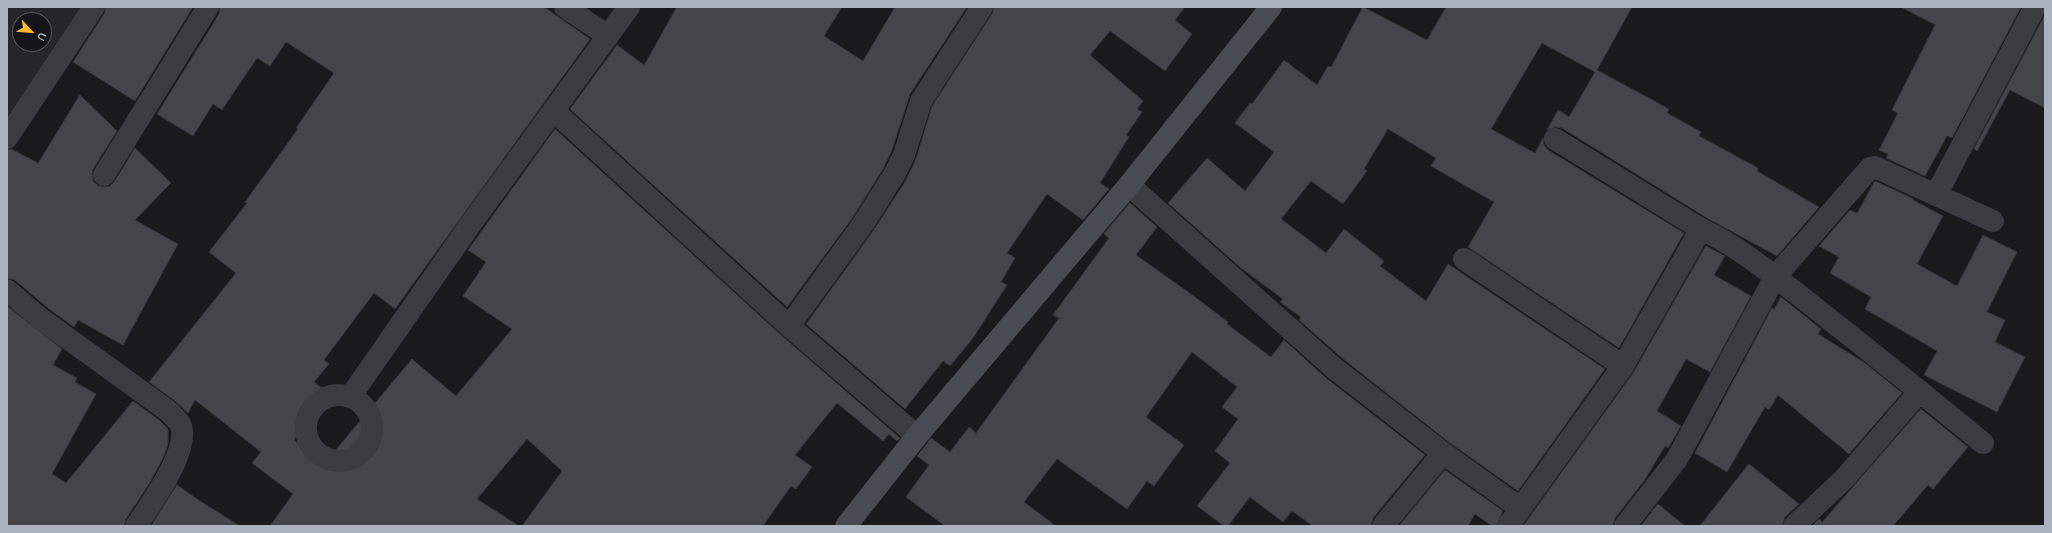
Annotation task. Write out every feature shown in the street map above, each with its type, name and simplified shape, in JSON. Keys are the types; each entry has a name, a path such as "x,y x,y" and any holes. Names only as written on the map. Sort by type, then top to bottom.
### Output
{"street":[{"path":"7,138 94,7"},
{"path":"104,175 208,7"},
{"path":"564,7 608,36"},
{"path":"350,397 470,225 629,7"},
{"path":"790,326 863,224 894,175 904,155 921,101 982,7"},
{"path":"846,526 917,436 1129,185 1271,7"},
{"path":"1936,194 2035,7"},
{"path":"554,111 790,326 917,436"},
{"path":"1555,139 1701,229 1718,237 1775,277 1920,391 1983,443"},
{"path":"1625,526 1677,459 1775,277 1870,168 1875,167 1993,221"},
{"path":"1129,185 1334,368 1443,453 1520,508"},
{"path":"1508,526 1623,366 1701,229"},
{"path":"1464,258 1623,366"},
{"path":"7,290 41,319 167,410 180,424 182,443 170,472 136,526"},
{"path":"1794,526 1844,479 1920,391"},
{"path":"1383,526 1443,453"}],"shaded area":[{"path":"7,7 91,7 7,132"}],"building":[{"path":"106,7 193,7 135,101 73,62 104,14"},
{"path":"220,7 544,7 590,39 395,309 374,293 324,360 329,364 314,382 329,394 294,440 324,464 412,359 456,396 512,329 463,296 486,262 468,250 555,129 781,335 900,438 897,441 889,434 883,441 837,403 795,455 812,467 796,489 791,486 763,526 522,526 562,471 527,439 477,499 519,526 270,526 293,494 252,463 261,452 195,400 188,413 174,400 149,382 236,273 209,252 247,203 245,202 298,129 296,128 334,73 286,42 270,66 257,58 222,110 213,104 193,136 157,114 219,14"},
{"path":"677,7 842,7 824,36 863,61 895,7 967,7 910,94 892,150 883,169 853,217 787,307 570,109 617,45 644,65"},
{"path":"994,7 1185,7 1175,20 1192,34 1165,71 1110,31 1090,55 1143,101 1137,109 1142,112 1126,135 1129,137 1100,183 1109,189 1083,220 1047,194 1007,253 1015,258 1001,282 1007,285 973,338 950,366 943,361 905,409 806,324 873,231 905,182 916,159 932,106 992,14"},
{"path":"1363,7 1427,40 1446,7 1632,7 1597,70 1669,109 1667,113 1701,132 1699,136 1758,168 1757,171 1819,207 1777,256 1707,218 1562,128 1555,127 1547,130 1558,110 1569,117 1595,72 1542,43 1491,129 1535,153 1543,138 1544,145 1548,150 1684,233 1619,348 1468,247 1494,202 1431,166 1436,158 1388,129 1364,169 1367,171 1343,204 1311,181 1281,219 1326,253 1344,229 1384,261 1380,266 1426,301 1448,264 1605,369 1518,491 1450,443 1342,358 1299,320 1301,317 1280,302 1283,299 1241,268 1168,203 1207,158 1245,191 1274,152 1235,123 1250,103 1252,104 1284,60 1317,85 1328,66 1331,67"},
{"path":"1901,7 2021,7 1952,138 1947,136 1925,176 1886,158 1888,154 1879,150 1898,113 1892,110 1935,25"},
{"path":"2045,15 2045,108 2010,90 1977,151 1974,149"},
{"path":"80,95 117,131 93,169 93,181 97,185 104,187 110,186 135,148 171,183 135,220 178,244 123,345 78,320 74,327 49,309 15,280 7,278 7,150 11,149 38,163"},
{"path":"1875,181 1914,199 1913,200 1943,216 1917,264 1957,286 1983,235 2017,252 1987,312 2005,320 1995,342 2025,357 1997,412 1924,375 1937,351 1865,309 1871,297 1830,273 1839,257 1819,246 1850,210 1857,213"},
{"path":"1130,203 1157,227 1136,255 1191,294 1228,322 1227,324 1271,357 1284,340 1326,378 1425,455 1373,518 1371,526 1313,526 1292,511 1283,522 1250,497 1228,526 1224,526 1197,506 1230,463 1215,451 1238,419 1222,407 1237,387 1192,352 1146,417 1184,445 1154,486 1147,481 1127,509 1057,459 1024,502 1056,526 945,526 906,497 929,465 917,456 931,438 950,452 969,427 976,433 1059,318 1053,315 1109,238 1104,234"},
{"path":"1706,246 1725,256 1714,275 1751,296 1710,372 1686,359 1657,411 1681,426 1668,448 1665,446 1644,481 1615,518 1613,526 1523,526 1633,373"},
{"path":"1781,297 1821,329 1818,334 1865,363 1902,393 1849,454 1778,395 1769,410 1765,407 1727,472 1695,453 1772,308 1774,309"},
{"path":"7,306 62,349 53,365 77,378 75,382 96,394 52,474 66,483 133,401 159,420 168,429 168,444 164,456 149,484 126,519 124,526 7,526"},
{"path":"1921,409 1968,447 1933,489 1928,485 1893,526 1812,526 1819,519 1822,522"},
{"path":"1749,464 1799,504 1785,517 1782,526 1700,526"},
{"path":"1445,470 1503,511 1496,526 1492,526 1475,514 1468,526 1399,526"},
{"path":"177,485 200,501 240,526 151,526"},
{"path":"1658,504 1685,526 1641,526"}]}
